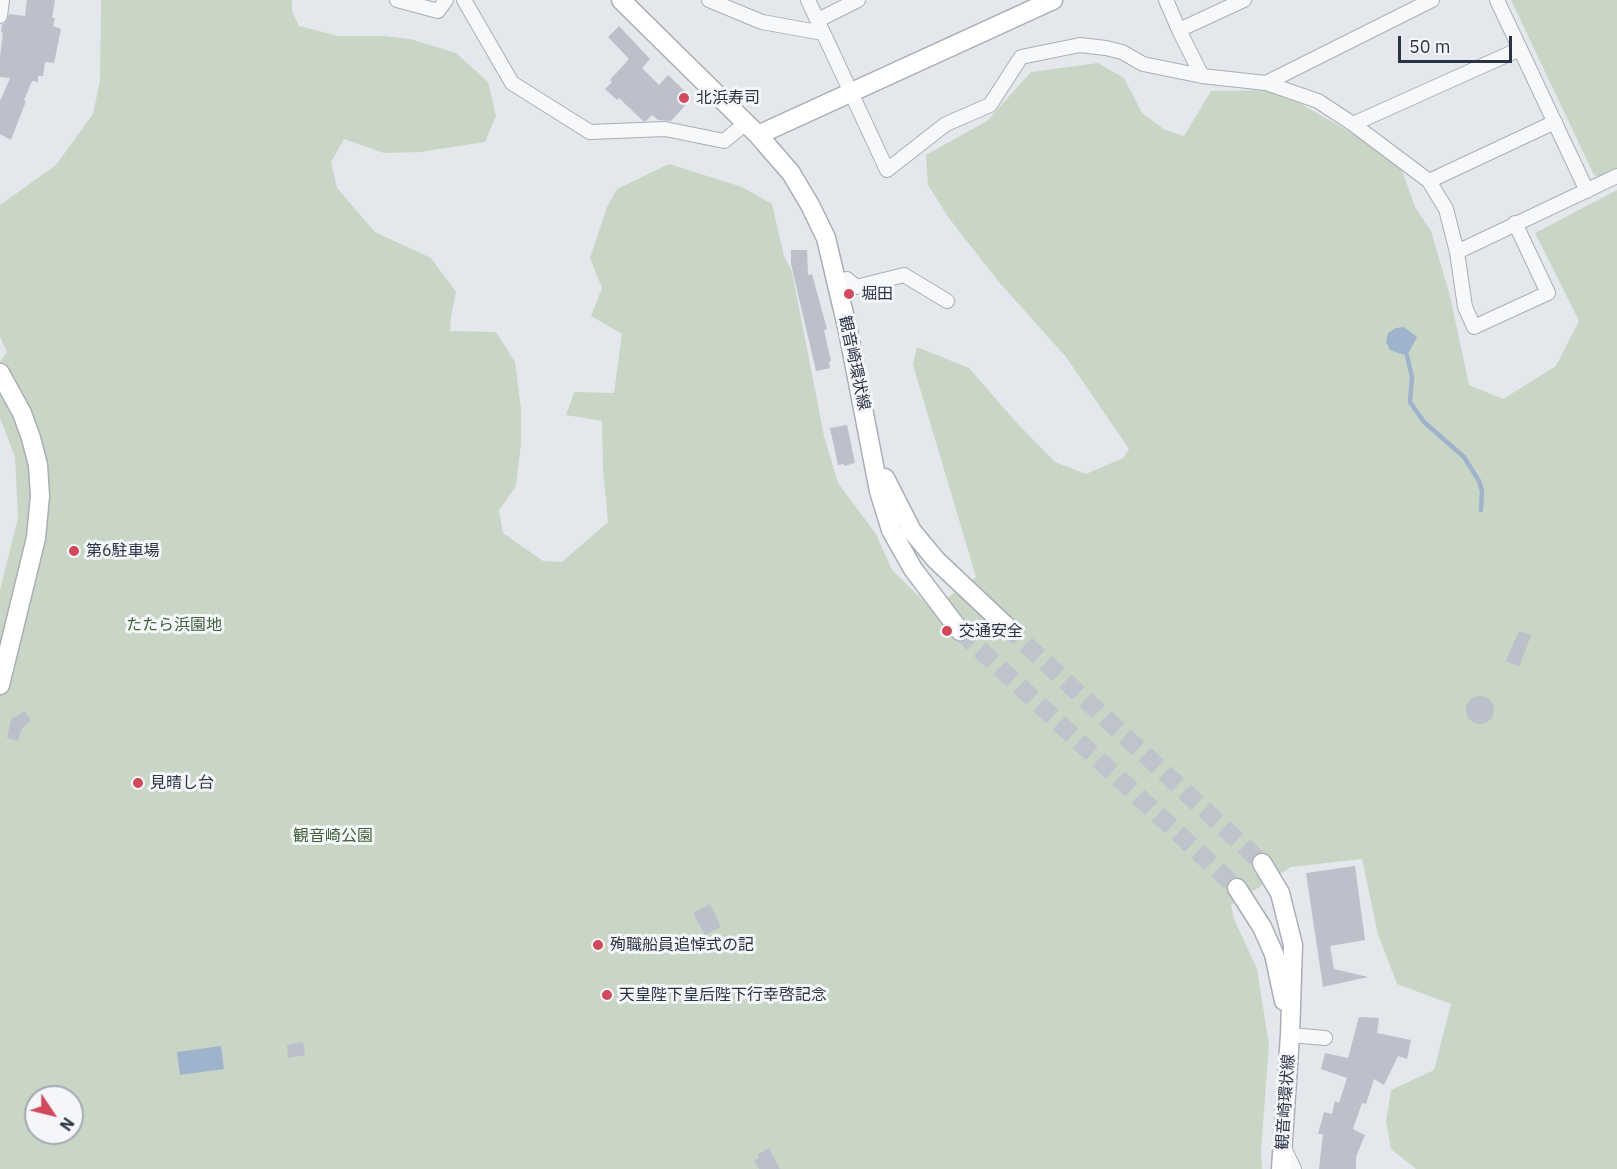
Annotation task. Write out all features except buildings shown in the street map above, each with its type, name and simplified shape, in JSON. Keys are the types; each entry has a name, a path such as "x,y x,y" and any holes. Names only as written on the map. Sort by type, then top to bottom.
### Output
{"main road":[{"name":"観音崎環状線","path":"621,0 752,129 791,173 810,205 826,238 879,491 891,530 913,569 960,631"},
{"path":"752,129 850,92 1053,0"},
{"path":"0,373 22,413 31,438 38,465 40,496 36,537 0,685"},
{"name":"観音崎環状線","path":"871,446 889,489 912,531 936,560 1006,626"},
{"name":"観音崎環状線","path":"1262,863 1280,893 1293,945 1290,1035 1281,1169"},
{"name":"観音崎環状線","path":"1237,888 1262,927 1274,954 1290,1035"}],"street":[{"path":"0,16 2,0"},
{"path":"398,0 438,11 446,0"},
{"path":"464,0 512,83 590,132 664,129 724,141 752,129"},
{"path":"709,0 762,22 820,26 858,0"},
{"path":"808,0 887,170 946,124 990,105 1021,57 1080,45 1122,52 1143,64 1202,76 1266,83 1318,102 1353,124 1429,181 1446,209 1457,252 1465,307 1474,327 1548,293 1515,223"},
{"path":"1166,0 1202,76"},
{"path":"1179,30 1244,0"},
{"path":"1266,83 1432,0"},
{"path":"1497,0 1587,191"},
{"path":"1353,124 1520,49"},
{"path":"1429,181 1555,122"},
{"path":"1457,252 1617,176"},
{"path":"836,282 847,279 856,287 904,275 947,301"},
{"path":"1290,1035 1325,1038"},
{"path":"1282,1144 1294,1169"}],"green space":[{"name":"観音崎公園","path":"101,0 292,0 292,11 299,26 338,36 384,36 410,39 456,53 488,82 496,116 485,142 420,152 384,153 344,139 331,162 337,188 375,232 431,258 456,292 450,331 496,332 515,362 521,408 521,444 516,486 499,510 503,533 543,561 562,562 608,522 603,469 602,421 566,415 574,392 614,393 622,334 591,316 602,288 590,258 607,207 617,189 669,164 742,187 772,204 784,256 792,272 824,436 838,483 876,534 892,570 932,609 976,577 913,365 917,347 969,368 1015,421 1055,462 1086,474 1123,458 1129,449 1066,357 999,282 948,217 928,185 926,155 987,121 1031,72 1098,63 1124,78 1142,113 1165,130 1184,136 1211,91 1277,90 1398,160 1416,209 1431,231 1450,296 1469,385 1503,399 1556,366 1579,321 1535,233 1617,190 1617,1169 1416,1169 1391,1149 1386,1122 1391,1090 1434,1070 1451,1004 1397,984 1378,934 1362,859 1291,867 1231,905 1234,919 1257,969 1269,1045 1261,1151 1262,1169 0,1169 0,590 18,518 15,457 0,418 0,362 7,352 0,337 0,205 56,165 93,114 100,81"},
{"path":"1511,0 1617,0 1617,169 1600,177 1594,175"}],"water":[{"path":"1404,327 1417,337 1407,356 1390,350 1386,342 1388,333 1396,328"},
{"path":"221,1046 224,1069 180,1075 177,1052"}],"waterway":[{"path":"1407,356 1412,377 1410,402 1424,422 1464,457 1479,481 1482,491 1481,510"}],"tunnel":[{"path":"1006,626 1262,863"},
{"path":"960,631 1237,888"}],"place":[{"name":"北浜寿司","path":"684,98"},
{"name":"堀田","path":"849,294"},
{"name":"第6駐車場","path":"74,551"},
{"name":"交通安全","path":"947,631"},
{"name":"見晴し台","path":"138,783"},
{"name":"殉職船員追悼式の記","path":"598,945"},
{"name":"天皇陛下皇后陛下行幸啓記念","path":"607,995"}],"park label":[{"name":"たたら浜園地","path":"174,625"}]}
